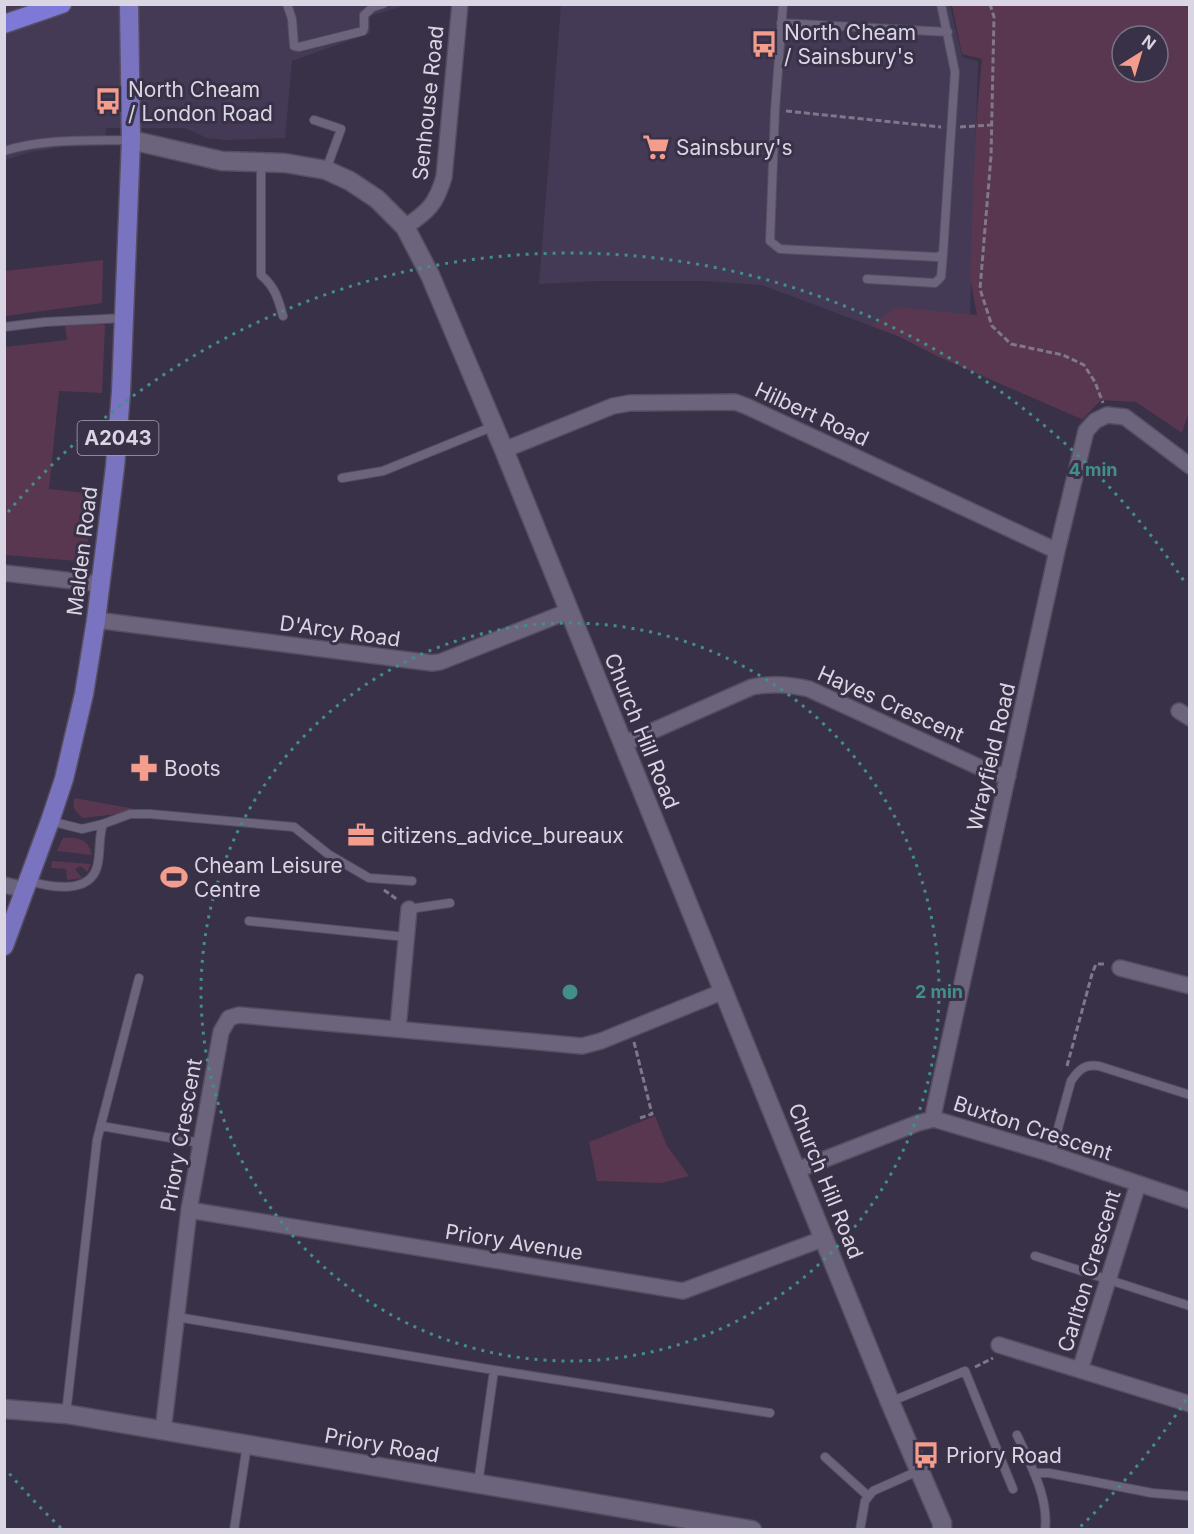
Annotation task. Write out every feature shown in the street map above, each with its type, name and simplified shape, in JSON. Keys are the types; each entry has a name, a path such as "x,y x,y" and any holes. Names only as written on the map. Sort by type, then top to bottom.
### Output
{"highway":[{"path":"4,24 62,4"}],"main road":[{"name":"Malden Road","path":"4,946 50,821 75,733 96,620 115,467 124,318 130,140 129,4"}],"street":[{"name":"Senhouse Road","path":"405,227 430,209 439,196 444,177 460,4"},
{"name":"Church Hill Road","path":"130,140 222,161 285,163 327,170 377,198 405,227 430,274 504,450 890,1402 942,1523 942,1530"},
{"name":"Hilbert Road","path":"504,450 613,406 630,403 735,402 1057,551"},
{"name":"Wrayfield Road","path":"934,1119 1057,551 1086,431 1107,415 1125,417 1190,466"},
{"path":"4,573 100,584"},
{"name":"D'Arcy Road","path":"96,620 432,663 440,662 569,611"},
{"name":"Hayes Crescent","path":"623,744 752,687 791,684 809,689 992,773 1008,776"},
{"path":"4,885 27,885"},
{"path":"398,1028 409,909"},
{"path":"1120,968 1190,986"},
{"name":"Priory Crescent","path":"163,1431 189,1210 221,1032 229,1018 239,1015 582,1046 601,1041 724,991"},
{"name":"Buxton Crescent","path":"797,1170 918,1123 934,1119 1051,1154 1190,1201"},
{"name":"Carlton Crescent","path":"1080,1370 1138,1184"},
{"name":"Priory Avenue","path":"189,1210 683,1291 825,1238"},
{"name":"Carlton Crescent","path":"999,1345 1190,1404"},
{"name":"Priory Road","path":"4,1409 66,1414 752,1530"}],"lane":[{"path":"287,4 292,20 294,46 299,47 363,31 364,15 367,10 383,4"},
{"path":"783,4 775,110 770,241 780,249 937,257 944,254"},
{"path":"867,279 935,283 941,277 955,72 941,4"},
{"path":"781,23 948,33"},
{"path":"314,120 341,129 327,170"},
{"path":"4,151 28,144 57,141 130,140"},
{"path":"261,162 261,275 277,293 283,316"},
{"path":"4,327 45,322 124,318"},
{"path":"342,478 383,471 494,426"},
{"path":"50,821 81,829 130,814 150,814 294,827 328,854 369,878 412,881"},
{"path":"27,885 75,886 84,883 97,868 103,824"},
{"path":"409,909 450,903"},
{"path":"249,921 406,937"},
{"path":"66,1414 97,1140 139,978"},
{"path":"1051,1154 1071,1081 1084,1067 1099,1066 1190,1095"},
{"path":"101,1126 200,1143"},
{"path":"1035,1256 1190,1306"},
{"path":"177,1317 770,1413"},
{"path":"478,1485 494,1370"},
{"path":"890,1402 965,1371 1012,1489"},
{"path":"1017,1435 1034,1473 1047,1515 1045,1530"},
{"path":"234,1530 247,1445"},
{"path":"825,1457 868,1496"},
{"path":"860,1530 868,1496 873,1491 919,1470"},
{"path":"1034,1473 1049,1473 1152,1493 1190,1496"}],"path":[{"path":"990,4 994,17 991,124 980,289 992,326 1011,344 1063,355 1084,365 1095,382 1100,396"},
{"path":"775,110 943,127"},
{"path":"967,128 991,124"},
{"path":"369,878 409,909"},
{"path":"1065,1075 1096,964 1120,968"},
{"path":"631,1029 652,1114 640,1119"},
{"path":"965,1371 997,1356 999,1345"}],"shaded area":[{"path":"5,5 407,5 370,16 370,33 292,61 285,138 226,140 207,138 185,128 106,128 105,146 62,147 31,152 5,160"},
{"path":"561,5 950,5 962,57 978,61 970,313 939,357 898,336 762,285 705,281 600,281 539,284"},
{"path":"952,5 1189,5 1190,408 1182,433 1136,402 1101,400 1083,419 1079,418 872,326 896,307 977,315 970,277 976,125 982,59 962,54"},
{"path":"103,260 102,303 5,316 5,271"},
{"path":"99,321 105,326 102,393 59,391 49,489 95,494 87,550 77,561 5,555 4,347 67,340 65,326"},
{"path":"74,798 135,809 134,812 83,818 75,809"},
{"path":"63,838 82,840 88,845 92,855 57,851"},
{"path":"52,861 91,864 87,872 81,866 75,869 82,878 67,880 66,869 51,868"},
{"path":"655,1116 667,1146 689,1176 662,1183 597,1181 589,1142"}],"place":[{"name":"North Cheam / Sainsbury's","path":"764,44"},
{"name":"North Cheam / London Road","path":"108,101"},
{"name":"Sainsbury's","path":"656,147"},
{"name":"Boots","path":"144,768"},
{"name":"citizens_advice_bureaux","path":"361,835"},
{"name":"Cheam Leisure Centre","path":"174,877"},
{"name":"Priory Road","path":"926,1455"}]}
